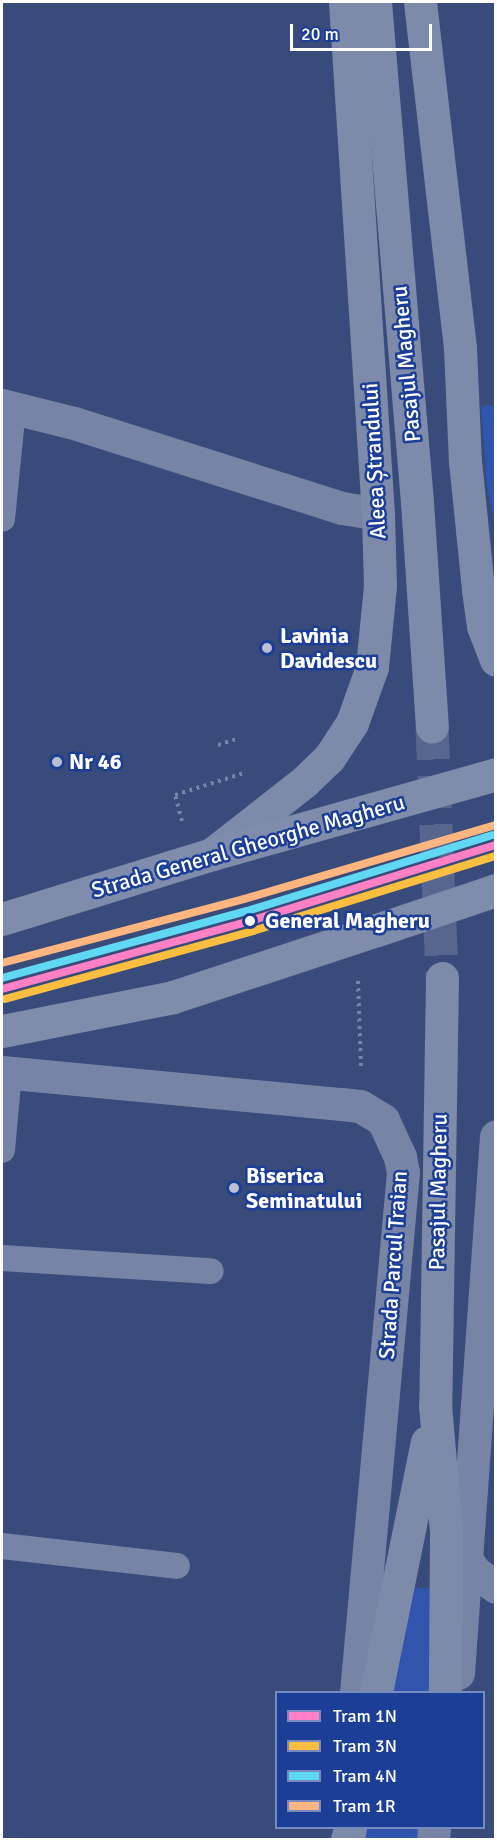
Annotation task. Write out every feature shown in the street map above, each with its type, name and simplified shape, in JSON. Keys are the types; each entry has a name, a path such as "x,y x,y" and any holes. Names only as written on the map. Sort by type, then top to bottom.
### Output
{"main road":[{"name":"Strada General Gheorghe Magheru","path":"2,919 212,854 495,774"},
{"path":"2,1031 173,997 495,890"}],"street":[{"name":"Aleea Ștrandului","path":"212,854 318,770 352,723 372,667 380,586 378,514 345,2"},
{"name":"Pasajul Magheru","path":"375,2 416,490 432,726"},
{"path":"420,2 460,348 465,461 478,590 483,626 495,660"},
{"path":"7,406 74,423 342,507 378,514"},
{"name":"Pasajul Magheru","path":"442,978 435,1405 446,1532 445,1691"},
{"name":"Strada Parcul Traian","path":"5,1073 360,1106 384,1120 400,1157 403,1172 356,1691"},
{"path":"455,1691 460,1660 465,1557 495,1136"},
{"name":"Pasajul Magheru","path":"376,1691 435,1405"},
{"path":"465,1557 474,1571 495,1587"}],"lane":[{"path":"2,519 7,406"},
{"path":"2,1150 5,1073"},
{"path":"2,1258 211,1271"},
{"path":"2,1546 177,1566"}],"path":[{"path":"218,745 239,738"},
{"path":"174,795 251,771"},
{"path":"358,980 361,1016"}],"shaded area":[{"path":"496,405 495,526 487,485 481,406"},
{"path":"397,1586 444,1590 445,1691 382,1691"},
{"path":"362,1829 434,1829 434,1840 362,1840"}],"tunnel":[{"path":"432,726 442,978"}],"tram line":[{"name":"1R","path":"2,963 244,899 496,825"},
{"name":"4N","path":"2,978 247,911 493,835"},
{"name":"1N","path":"2,989 250,921 496,845"},
{"name":"3N","path":"5,999 253,931 496,856"}],"place":[{"name":"Lavinia Davidescu","path":"267,648"},
{"name":"Nr 46","path":"57,762"},
{"name":"General Magheru","path":"250,921"},
{"name":"Biserica Seminatului","path":"234,1188"}]}
